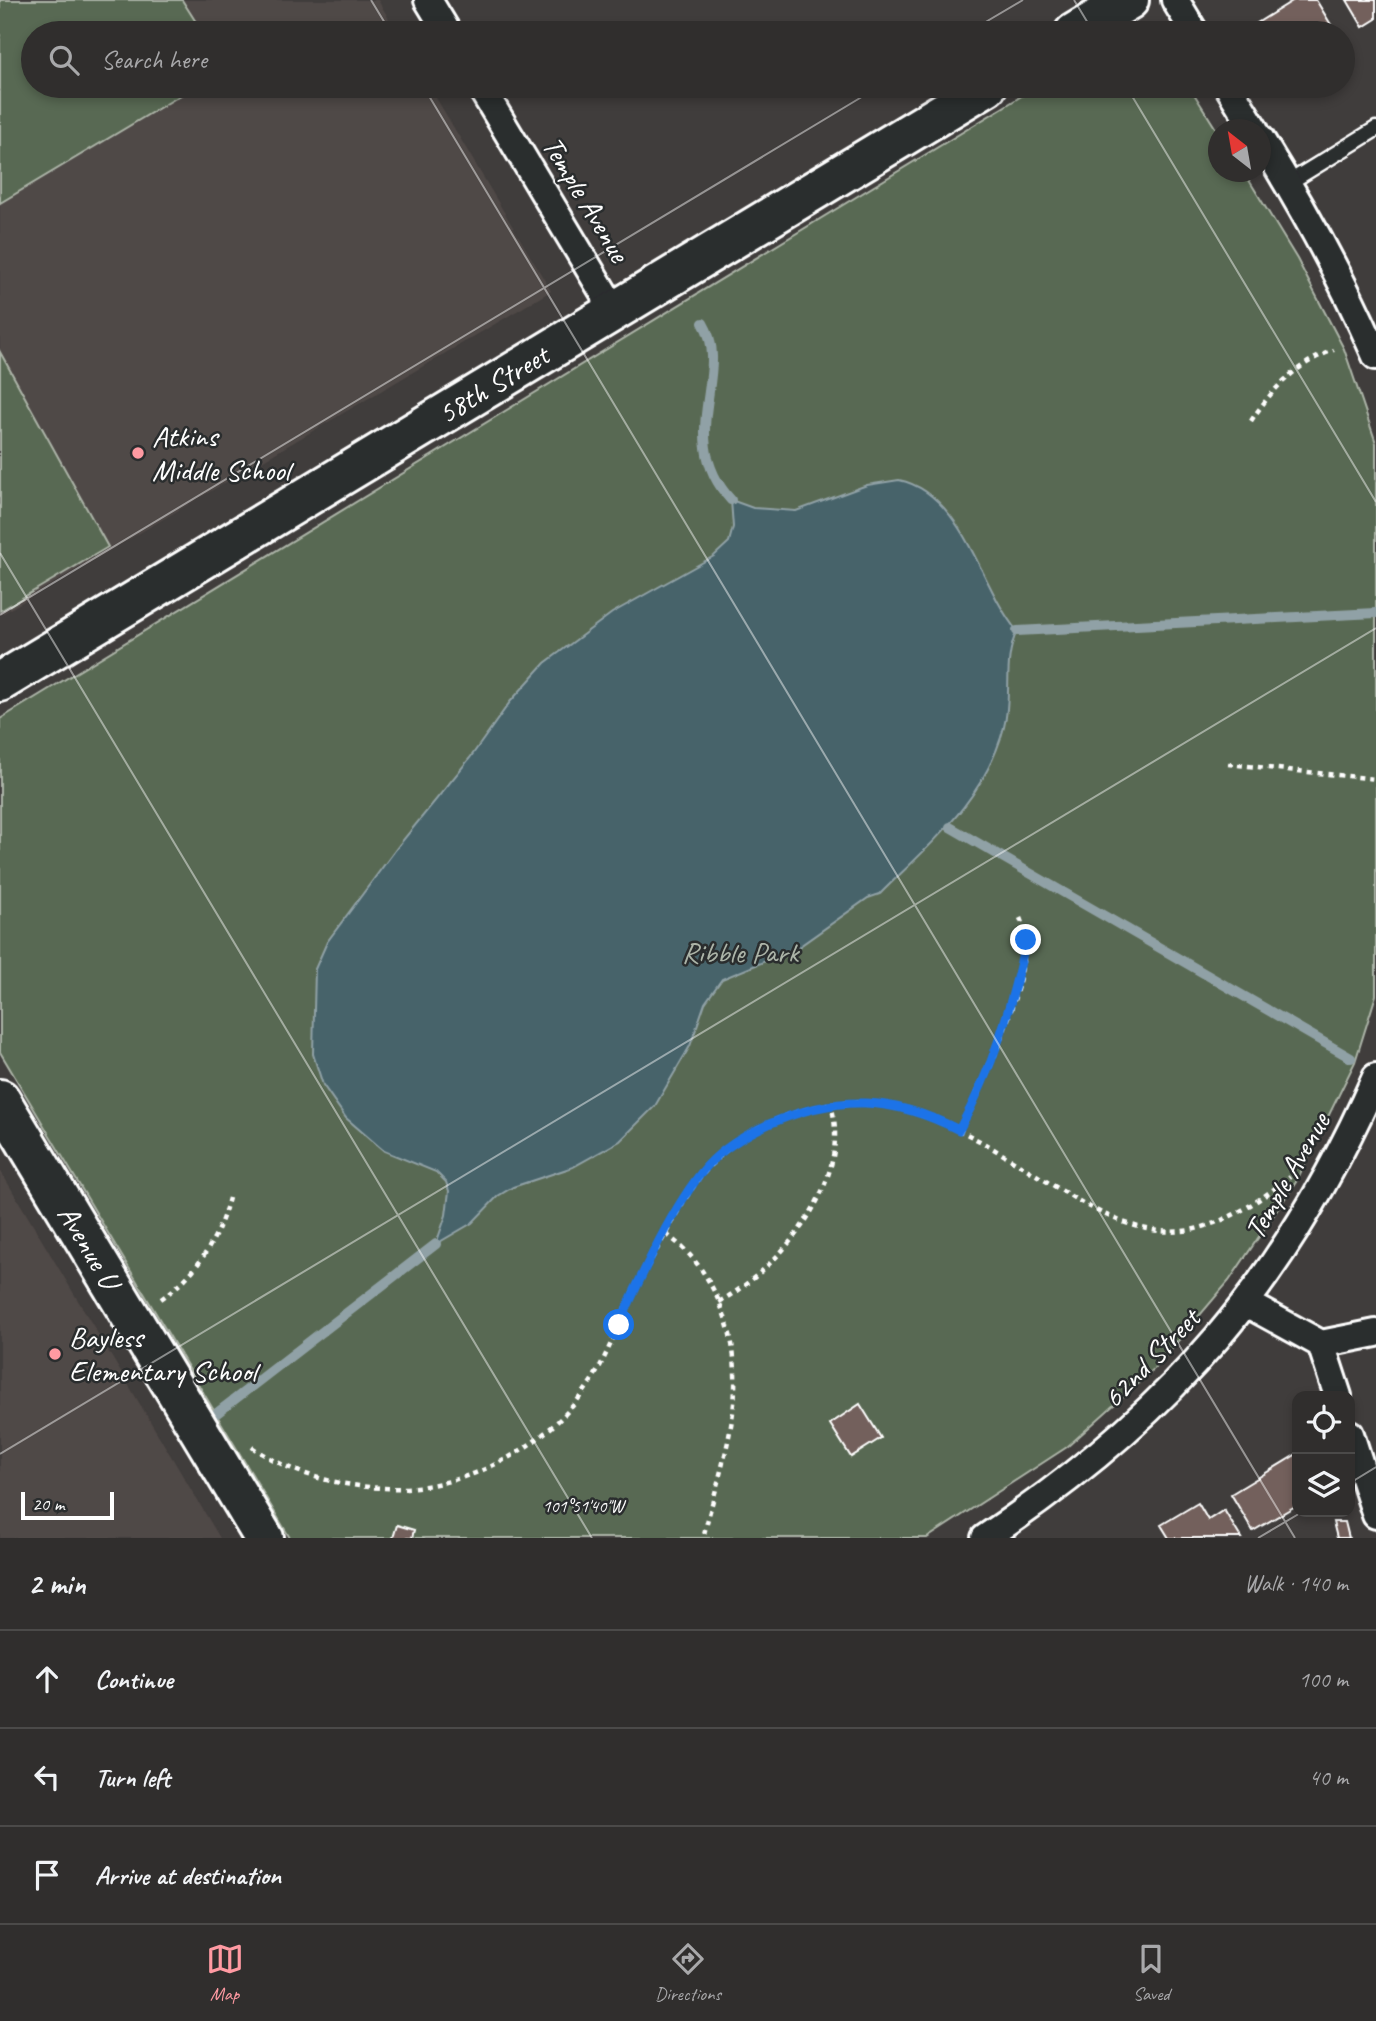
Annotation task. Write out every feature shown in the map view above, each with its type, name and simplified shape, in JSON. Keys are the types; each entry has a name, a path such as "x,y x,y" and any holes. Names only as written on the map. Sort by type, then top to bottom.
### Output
{"street":[{"path":"428,0 441,21"},
{"path":"1094,21 1129,0"},
{"path":"1175,0 1188,21"},
{"name":"Temple Avenue","path":"487,98 614,310"},
{"name":"58th Street","path":"0,682 967,98"},
{"path":"1235,98 1248,119"},
{"path":"1271,155 1349,294 1376,356"},
{"name":"Temple Avenue","path":"1246,1303 1312,1206 1350,1136 1376,1077"},
{"name":"Avenue U","path":"0,1099 264,1538"},
{"path":"1246,1303 1321,1344 1376,1333"},
{"name":"62nd Street","path":"985,1538 1046,1497 1108,1449 1166,1395 1246,1303"},
{"path":"1321,1344 1336,1391"},
{"path":"1355,1450 1376,1515"}],"lane":[{"path":"1288,183 1376,129"}],"path":[{"path":"1251,421 1270,392 1294,370 1334,350"},
{"path":"1228,764 1376,779"},
{"path":"959,1130 984,1084 1004,1030 1026,940 1020,918"},
{"path":"249,1444 288,1465 349,1486 421,1487 459,1480 493,1467 560,1418 583,1393 692,1186 708,1165 730,1145 793,1114 859,1101 909,1109 959,1130 1105,1215 1137,1226 1163,1230 1194,1229 1234,1216 1290,1177"},
{"path":"719,1303 769,1268 815,1207 830,1164 834,1128 831,1105"},
{"path":"155,1303 186,1278 212,1247 229,1198"},
{"path":"666,1234 694,1257 719,1303 730,1329 738,1384 735,1412 703,1538"}],"shaded area":[{"name":"Atkins Middle School","path":"0,0 378,0 390,21 21,21 21,98 436,98 551,291 0,615"},
{"name":"Bayless Elementary School","path":"0,1170 220,1538 0,1538"}],"green space":[{"path":"0,0 182,0 195,21 21,21 21,98 176,98 0,203"},
{"name":"Ribble Park","path":"1018,98 1197,98 1210,119 1208,182 1250,182 1297,259 1344,349 1376,443 1376,995 1355,1062 1296,1182 1229,1281 1155,1368 1067,1447 927,1538 290,1538 0,1052 0,719"},
{"path":"0,352 108,547 0,611"}],"water":[{"path":"899,480 921,488 939,503 955,522 1004,613 1017,631 1010,655 1007,715 984,777 954,819 880,894 868,898 797,948 722,979 705,1003 690,1046 655,1106 620,1141 573,1167 513,1187 498,1196 472,1223 436,1244 446,1215 449,1191 446,1182 436,1172 384,1151 346,1118 323,1085 313,1054 315,969 327,942 399,845 470,758 510,702 545,663 612,613 714,556 729,542 733,527 731,500 753,508 796,511 867,485"}],"building":[{"path":"1294,0 1316,0 1329,21 1260,21"},
{"path":"1347,0 1376,0 1376,19 1363,27"},
{"path":"860,1404 881,1438 851,1457 830,1424"},
{"path":"1292,1457 1292,1508 1253,1531 1231,1494"},
{"path":"1198,1503 1208,1520 1224,1510 1241,1538 1169,1538 1161,1525"},
{"path":"1333,1522 1345,1522 1349,1538 1337,1538"},
{"path":"397,1525 414,1530 412,1538 393,1538"}],"waterway":[{"path":"703,323 710,342 712,363 705,430 707,453 715,477 731,500"},
{"path":"1017,631 1376,613"},
{"path":"950,827 1351,1058"},
{"path":"217,1413 436,1244"}],"place":[{"name":"Atkins Middle School","path":"138,453"},
{"name":"Bayless Elementary School","path":"55,1354"}],"route":[{"path":"619,1325 641,1277 692,1186 708,1165 730,1145 756,1130 793,1114 859,1101 909,1109 929,1115 959,1130 984,1084 1004,1030 1026,940"}]}
